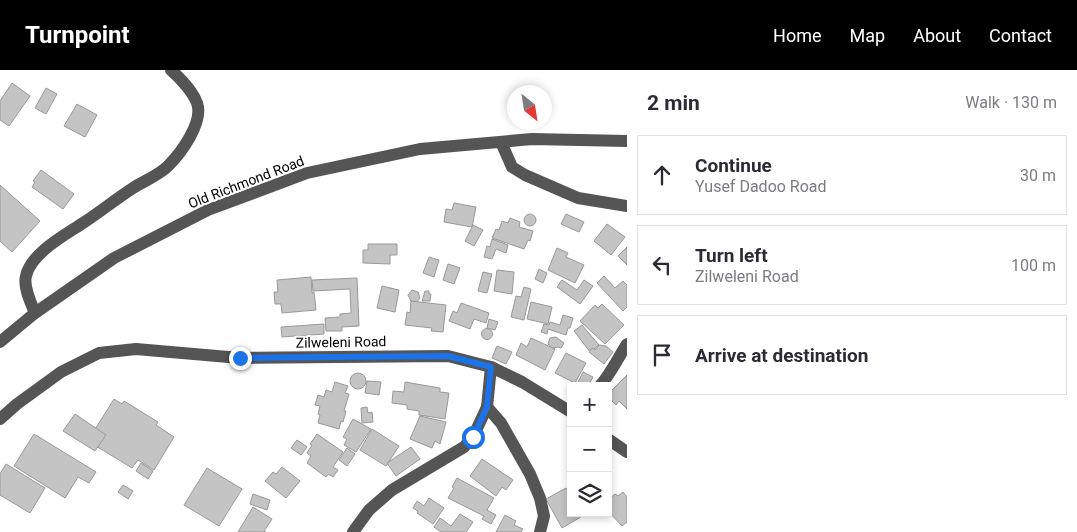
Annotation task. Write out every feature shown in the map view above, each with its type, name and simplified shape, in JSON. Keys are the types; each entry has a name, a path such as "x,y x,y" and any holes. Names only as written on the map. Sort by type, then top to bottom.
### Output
{"street":[{"path":"35,313 25,283 29,267 38,256 56,241 167,167 189,141 198,116 198,103 181,79 171,70"},
{"name":"Old Richmond Road","path":"0,342 35,313 114,258 208,210 307,173 420,150 532,140 627,141"},
{"path":"502,142 512,167 525,174 578,198 627,206"},
{"path":"604,382 627,344"},
{"name":"Zilweleni Road","path":"0,419 17,404 61,372 99,353 136,349 240,358 448,356 491,367 522,382 567,410"},
{"path":"353,532 369,510 392,490 464,446 473,437 487,407 491,367"},
{"path":"487,407 501,423 530,474 540,498 544,516 540,532"},
{"path":"612,442 627,452"}],"building":[{"path":"12,83 30,96 9,126 0,120 0,101"},
{"path":"46,88 57,94 46,114 35,108"},
{"path":"77,104 97,115 85,137 64,126"},
{"path":"41,170 74,194 63,209 32,187 35,182 33,181"},
{"path":"0,185 40,221 12,252 0,241"},
{"path":"454,203 476,207 472,227 444,222 446,209 452,210"},
{"path":"528,214 532,214 536,220 532,226 528,226 524,222 524,218"},
{"path":"566,214 584,222 579,232 561,224"},
{"path":"510,218 520,222 519,227 533,231 530,241 528,240 524,249 492,238 496,229 499,230 502,221 508,223"},
{"path":"607,224 625,237 611,255 594,241"},
{"path":"473,225 483,230 474,246 465,241"},
{"path":"492,239 508,245 506,253 496,249 492,259 484,257 487,246 490,247"},
{"path":"368,244 397,244 397,255 390,255 390,264 363,263 363,250 368,250"},
{"path":"627,247 627,265 618,256"},
{"path":"557,248 568,253 566,257 584,265 575,283 548,270"},
{"path":"429,257 439,260 434,277 423,273"},
{"path":"448,264 460,268 454,284 443,280"},
{"path":"539,269 547,273 543,283 535,279"},
{"path":"497,270 514,272 512,294 494,291"},
{"path":"483,272 492,274 487,293 478,291"},
{"path":"604,276 615,288 623,281 627,285 627,307 623,311 597,283"},
{"path":"311,277 316,310 282,313 281,304 275,304 274,292 278,292 277,280"},
{"path":"357,278 359,326 342,327 342,331 326,331 325,318 340,317 340,314 351,313 350,289 313,291 312,280"},
{"path":"562,280 577,290 584,280 593,286 580,304 557,287"},
{"path":"382,286 399,290 395,312 377,308"},
{"path":"524,287 531,289 524,320 511,317 516,296 521,297"},
{"path":"412,290 418,292 420,298 417,302 411,301 408,295"},
{"path":"425,291 429,291 429,294 431,294 430,301 422,301"},
{"path":"411,301 446,305 443,332 431,331 432,328 405,325 407,312 410,313"},
{"path":"531,302 552,307 548,324 527,319"},
{"path":"461,303 489,313 486,323 474,319 470,329 449,321 453,311 457,313"},
{"path":"602,304 624,325 605,344 580,321 595,305 598,308"},
{"path":"563,315 573,318 566,335 548,329 547,334 541,332 544,324 549,325 550,322 560,325"},
{"path":"489,319 498,322 495,330 487,328"},
{"path":"324,324 324,334 282,337 281,327"},
{"path":"582,325 599,345 590,352 574,331"},
{"path":"487,328 493,334 487,340 481,334"},
{"path":"556,337 564,343 561,348 553,348 548,344 550,338"},
{"path":"531,338 555,349 545,370 516,355 521,343 527,347"},
{"path":"599,345 606,346 613,352 604,364 589,352 592,348 595,350"},
{"path":"497,346 512,352 506,364 492,358"},
{"path":"566,353 586,363 576,382 555,373"},
{"path":"583,372 593,377 590,382 578,382"},
{"path":"358,373 364,375 366,381 364,387 358,389 352,387 350,381 352,375"},
{"path":"627,375 627,409 619,401 616,405 612,401 612,390"},
{"path":"367,381 381,382 379,395 365,393"},
{"path":"335,382 348,386 345,393 349,394 343,422 341,421 339,429 318,423 320,406 315,405 318,395 324,397 326,390 332,392"},
{"path":"405,382 440,388 440,392 449,393 445,419 419,415 419,411 407,409 407,405 392,403 393,391 404,392"},
{"path":"114,399 122,404 124,401 158,422 156,425 174,437 154,470 138,460 132,468 96,446 102,436 94,431"},
{"path":"367,407 368,413 372,412 373,422 362,423 361,408"},
{"path":"75,414 106,435 95,451 63,431"},
{"path":"420,416 446,422 440,444 435,441 432,448 410,439"},
{"path":"353,419 371,429 356,452 344,445 347,439 343,437"},
{"path":"372,429 399,446 386,466 360,450"},
{"path":"34,434 96,472 89,483 78,477 65,498 14,466"},
{"path":"317,434 343,452 333,467 338,470 333,477 328,474 326,477 307,463 311,456 307,453 312,445 310,444"},
{"path":"297,440 307,447 301,455 291,448"},
{"path":"411,447 420,459 396,476 387,463"},
{"path":"347,448 355,454 347,466 339,460"},
{"path":"482,459 513,480 506,490 502,487 496,496 470,476"},
{"path":"141,463 153,471 148,479 136,471"},
{"path":"6,464 45,488 30,513 0,495 0,474"},
{"path":"282,467 300,481 286,498 265,481 273,472 276,474"},
{"path":"207,468 242,489 219,526 184,505"},
{"path":"457,478 494,498 487,510 496,515 491,524 482,519 484,516 448,498"},
{"path":"123,485 133,491 128,499 118,492"},
{"path":"566,488 567,517 581,517 562,528 546,499"},
{"path":"623,492 627,497 627,522 622,526 612,515 612,497 615,494 618,496"},
{"path":"253,494 270,500 267,510 250,504"},
{"path":"429,498 444,508 433,524 413,508 417,501 424,506"},
{"path":"253,507 272,519 264,531 266,532 238,532"},
{"path":"460,514 473,522 466,532 441,532 434,527 440,518 451,526"},
{"path":"505,515 516,521 514,525 523,529 521,532 496,532"}],"route":[{"path":"240,358 448,356 491,367 487,407 473,437"}]}
